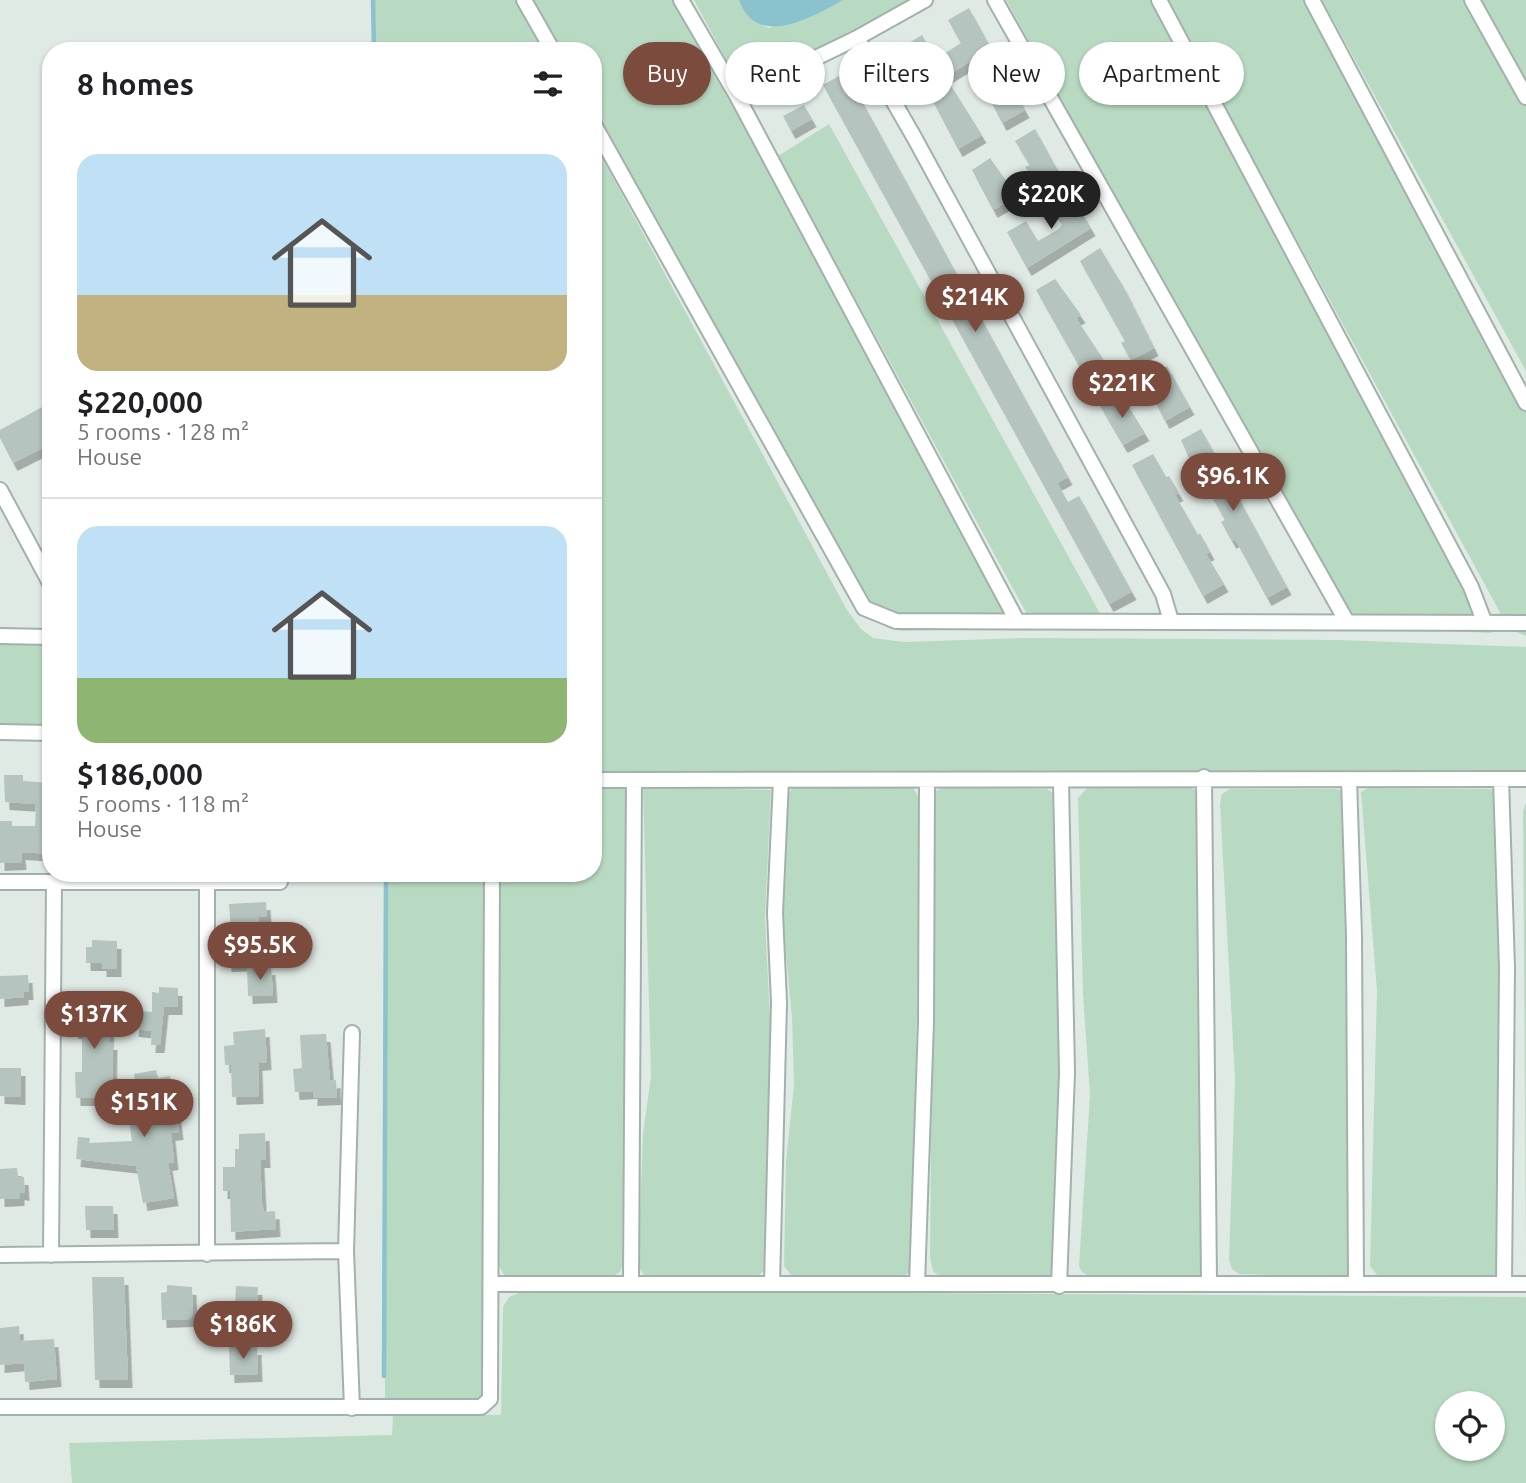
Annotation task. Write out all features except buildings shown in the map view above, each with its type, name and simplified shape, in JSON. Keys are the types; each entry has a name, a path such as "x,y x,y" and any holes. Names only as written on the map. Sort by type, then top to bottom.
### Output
{"street":[{"path":"524,0 548,42"},
{"path":"681,0 725,75"},
{"path":"825,53 925,0"},
{"path":"995,0 1347,622"},
{"path":"1159,0 1471,587 1484,621"},
{"path":"1312,0 1526,402"},
{"path":"1472,0 1526,96"},
{"path":"857,38 914,136 1163,594 1171,621"},
{"path":"742,105 1016,619"},
{"path":"602,139 864,608 896,621 1016,619 1526,622"},
{"path":"0,490 42,568"},
{"path":"0,636 42,638"},
{"path":"0,732 42,733"},
{"path":"1204,777 1209,1282"},
{"path":"602,780 1060,782 1204,777 1526,779"},
{"path":"1349,779 1354,936 1356,1284"},
{"path":"1501,779 1507,968 1504,1283"},
{"path":"631,1284 634,780"},
{"path":"772,1284 779,1002 775,913 781,780"},
{"path":"917,1284 926,1022 927,780"},
{"path":"1059,1286 1067,1072 1060,782"},
{"path":"0,882 256,882"},
{"path":"0,1407 481,1406 490,1399 493,1284 492,882"},
{"path":"51,1255 54,883"},
{"path":"207,884 207,1254"},
{"path":"352,1033 346,1251 352,1408"},
{"path":"0,1255 346,1251"},
{"path":"493,1284 1526,1284"}],"green space":[{"path":"373,0 517,0 539,42 374,42"},
{"path":"533,0 683,0 706,42 623,42 623,105 711,105 711,52 725,77 725,105 740,105 1014,609 1009,628 902,631 888,628 867,613 602,127 602,42 556,42"},
{"path":"694,0 739,0 751,17 769,28 843,0 925,0 825,49 825,42 725,42 725,58"},
{"path":"1006,0 1154,0 1177,42 1079,42 1079,105 1211,105 1492,621 1491,633 1349,626 1265,468 1064,105 1065,42 1029,42"},
{"path":"1166,0 1310,0 1526,392 1526,636 1509,629 1223,105 1244,105 1244,42 1189,42"},
{"path":"1322,0 1467,0 1526,106 1526,371"},
{"path":"1479,0 1526,0 1526,83"},
{"path":"829,124 1108,628 1029,618 778,156"},
{"path":"602,158 847,610 861,629 873,638 904,642 1025,638 1339,640 1526,647 1526,771 602,775"},
{"path":"0,643 42,643 42,736 0,736"},
{"path":"619,785 626,788 629,796 624,1260 620,1272 612,1277 504,1275 499,1266 500,882 602,882 602,786"},
{"path":"643,787 771,790 765,918 770,1020 767,1261 764,1271 755,1278 658,1277 644,1275 638,1266 643,1134 651,1076"},
{"path":"793,787 913,788 921,801 912,1271 903,1276 791,1275 784,1266 786,1161 794,1084 792,1018 782,912 789,793"},
{"path":"947,787 1047,789 1061,798 1062,1258 1052,1277 941,1278 933,1271 930,1257 934,797 937,790"},
{"path":"1088,787 1191,788 1202,793 1215,1119 1211,1261 1205,1273 1197,1278 1090,1277 1082,1272 1079,1266 1090,1095 1083,994 1078,798"},
{"path":"1368,788 1490,789 1500,793 1506,805 1499,1277 1378,1276 1370,1266 1377,991 1361,792"},
{"path":"1230,789 1336,789 1345,792 1353,1270 1345,1277 1239,1274 1232,1269 1229,1260 1235,1079 1220,804 1222,794"},
{"path":"1526,803 1526,1259 1523,811"},
{"path":"386,882 486,882 484,1075 488,1398 482,1403 385,1402"},
{"path":"770,1292 1526,1297 1526,1483 72,1483 69,1443 392,1435 393,1415 501,1415 503,1307 509,1297 519,1293"}],"water":[{"path":"739,0 843,0 801,21 772,26 758,23 747,15"}],"waterway":[{"path":"373,0 374,42"},
{"path":"384,1376 386,882"}]}
